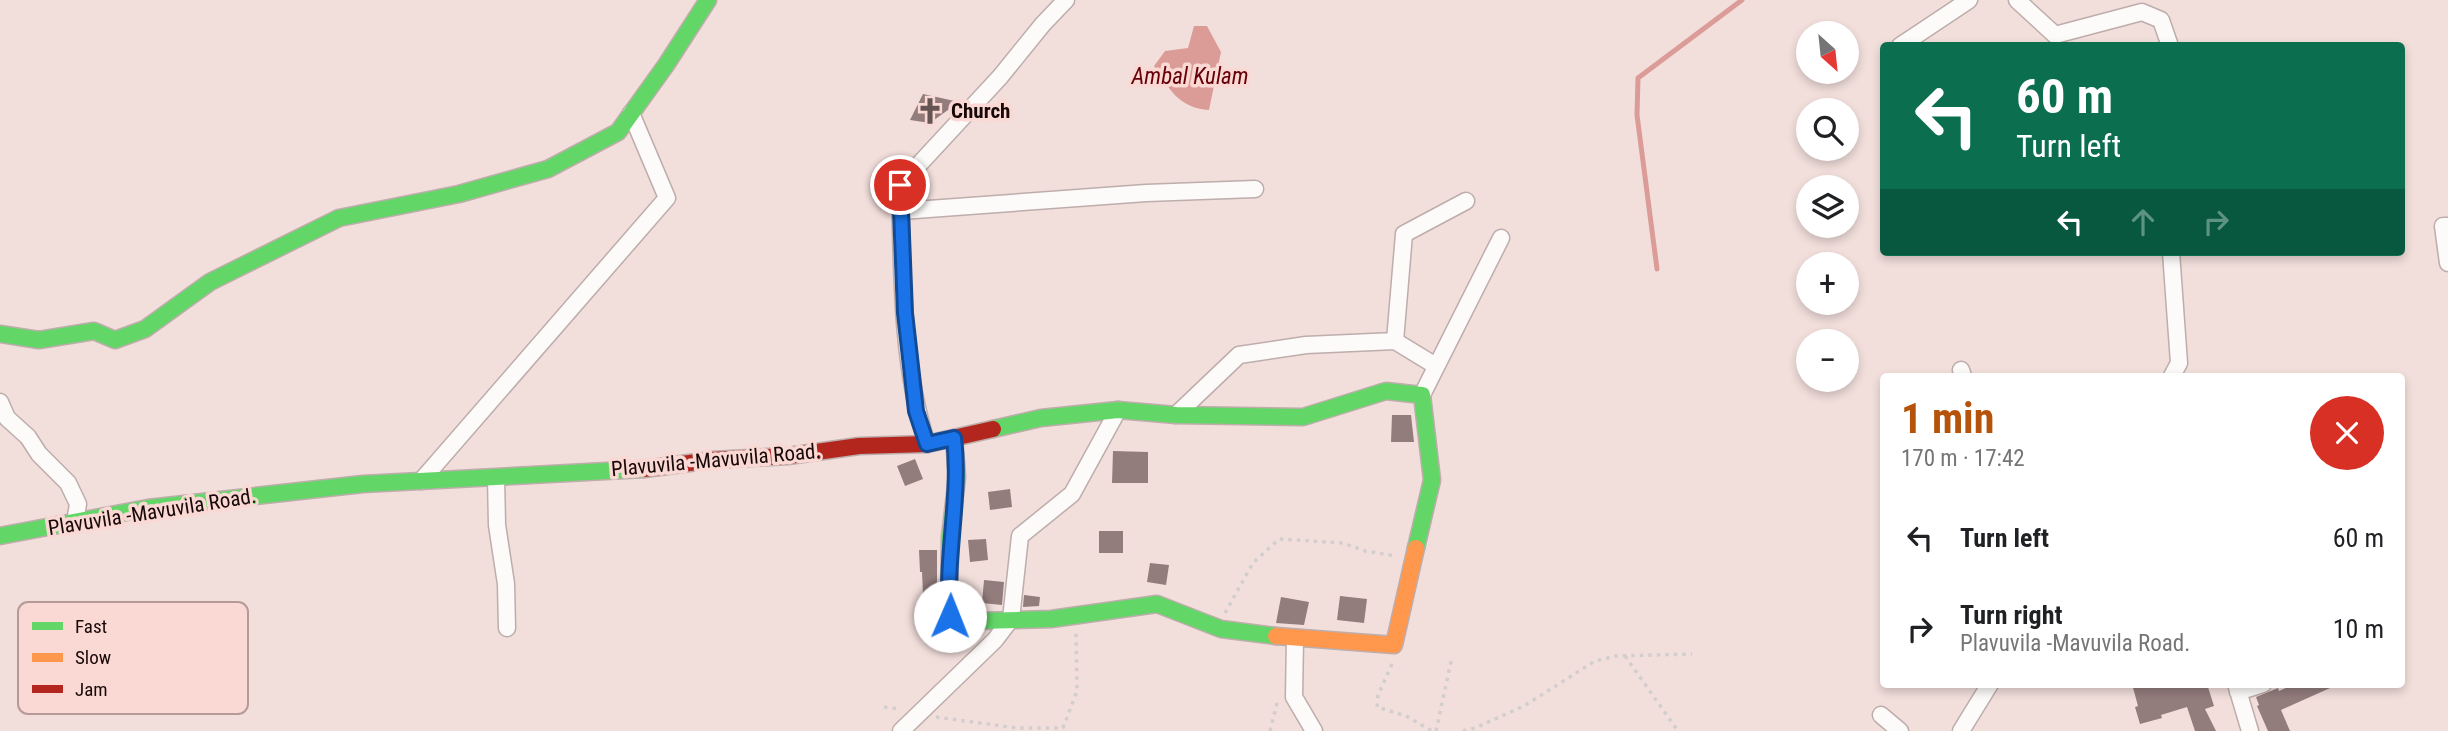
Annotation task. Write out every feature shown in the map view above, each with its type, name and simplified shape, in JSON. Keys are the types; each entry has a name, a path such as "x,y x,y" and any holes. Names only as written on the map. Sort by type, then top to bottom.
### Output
{"street":[{"path":"0,334 39,340 94,331 115,340 145,329 210,282 339,218 459,194 548,169 618,132 708,0"},
{"path":"927,444 916,411 903,288 900,185 1000,77 1066,0"},
{"path":"1906,42 1969,0"},
{"path":"2017,0 2052,40 2142,12 2161,20 2169,42"},
{"path":"421,481 667,198 631,113"},
{"path":"901,211 1146,193 1255,189"},
{"path":"1395,341 1404,234 1466,201"},
{"path":"2448,226 2443,226 2448,263"},
{"path":"954,438 957,477 950,537 950,616 976,621 1076,616 1157,604 1216,627 1295,638 1394,645 1432,480 1422,395 1501,238"},
{"path":"2171,256 2179,363 2174,373"},
{"path":"1176,415 1239,355 1306,345 1395,341 1436,366"},
{"name":"Plavuvila -Mavuvila Road.","path":"0,536 148,508 363,484 642,469 712,460 788,456 859,446 927,444 1041,418 1118,410 1176,415 1303,416 1386,391 1422,395"},
{"path":"0,402 7,418 28,437 39,454 68,483 78,504 75,522"},
{"path":"901,731 995,640 1011,619 1020,536 1072,494 1118,410"},
{"path":"496,478 497,525 506,584 507,628"},
{"path":"1295,638 1294,697 1314,731"},
{"path":"1961,731 1988,688"},
{"path":"2237,688 2250,731"},
{"path":"1881,715 1900,731"}],"path":[{"path":"1216,627 1254,563 1279,539 1343,543 1365,551 1413,559"},
{"path":"884,707 1017,728 1063,727 1077,691 1076,616"},
{"path":"1394,645 1399,648 1378,695 1377,707 1406,716 1434,731 1452,657"},
{"path":"1463,731 1524,706 1595,661 1625,656 1692,654"},
{"path":"1625,656 1678,731"}],"water":[{"name":"Ambal Kulam","path":"1194,26 1207,26 1221,52 1209,110 1190,106 1182,101 1170,90 1154,66 1165,51 1188,48"}],"building":[{"name":"Church","path":"923,94 959,102 930,123 910,120"},
{"path":"1392,415 1411,415 1414,442 1391,442"},
{"path":"1113,451 1148,452 1148,483 1112,483"},
{"path":"915,459 923,479 905,486 897,466"},
{"path":"1010,489 1012,507 990,510 988,492"},
{"path":"1099,531 1123,531 1123,553 1099,553"},
{"path":"986,539 988,560 970,562 968,540"},
{"path":"919,550 937,550 937,616 924,616"},
{"path":"1150,563 1169,565 1166,585 1147,582"},
{"path":"984,580 1004,582 1002,605 982,603"},
{"path":"1024,595 1040,597 1039,606 1023,607"},
{"path":"1340,596 1367,599 1364,623 1337,620"},
{"path":"1281,597 1309,602 1304,625 1276,623"},
{"path":"2133,688 2208,688 2214,706 2205,709 2216,731 2195,731 2187,707 2140,724 2135,707 2138,706"},
{"path":"2278,688 2279,691 2286,688 2330,688 2281,710 2290,731 2268,731 2256,697"}],"waterway":[{"path":"1657,269 1637,115 1638,78 1742,0"}],"traffic: fast":[{"path":"0,334 39,340 94,331 115,340 145,329 210,282 339,218 459,194 548,169 618,132 708,0"},
{"path":"993,429 1041,418 1118,410 1176,415 1303,417 1386,391 1422,395 1432,480 1416,548"},
{"path":"954,438 957,477 950,537 951,618 976,621 1051,619 1157,604 1221,629 1276,636"},
{"path":"0,536 148,508 363,484 644,469"}],"traffic: slow":[{"path":"1276,636 1394,645 1416,548"}],"traffic: jam":[{"path":"644,469 712,460 788,456 859,446 927,444 993,429"}],"place":[{"name":"Church","path":"930,111"}],"route":[{"path":"900,185 903,288 916,411 927,444 954,438 957,477 950,537 950,616"}]}
